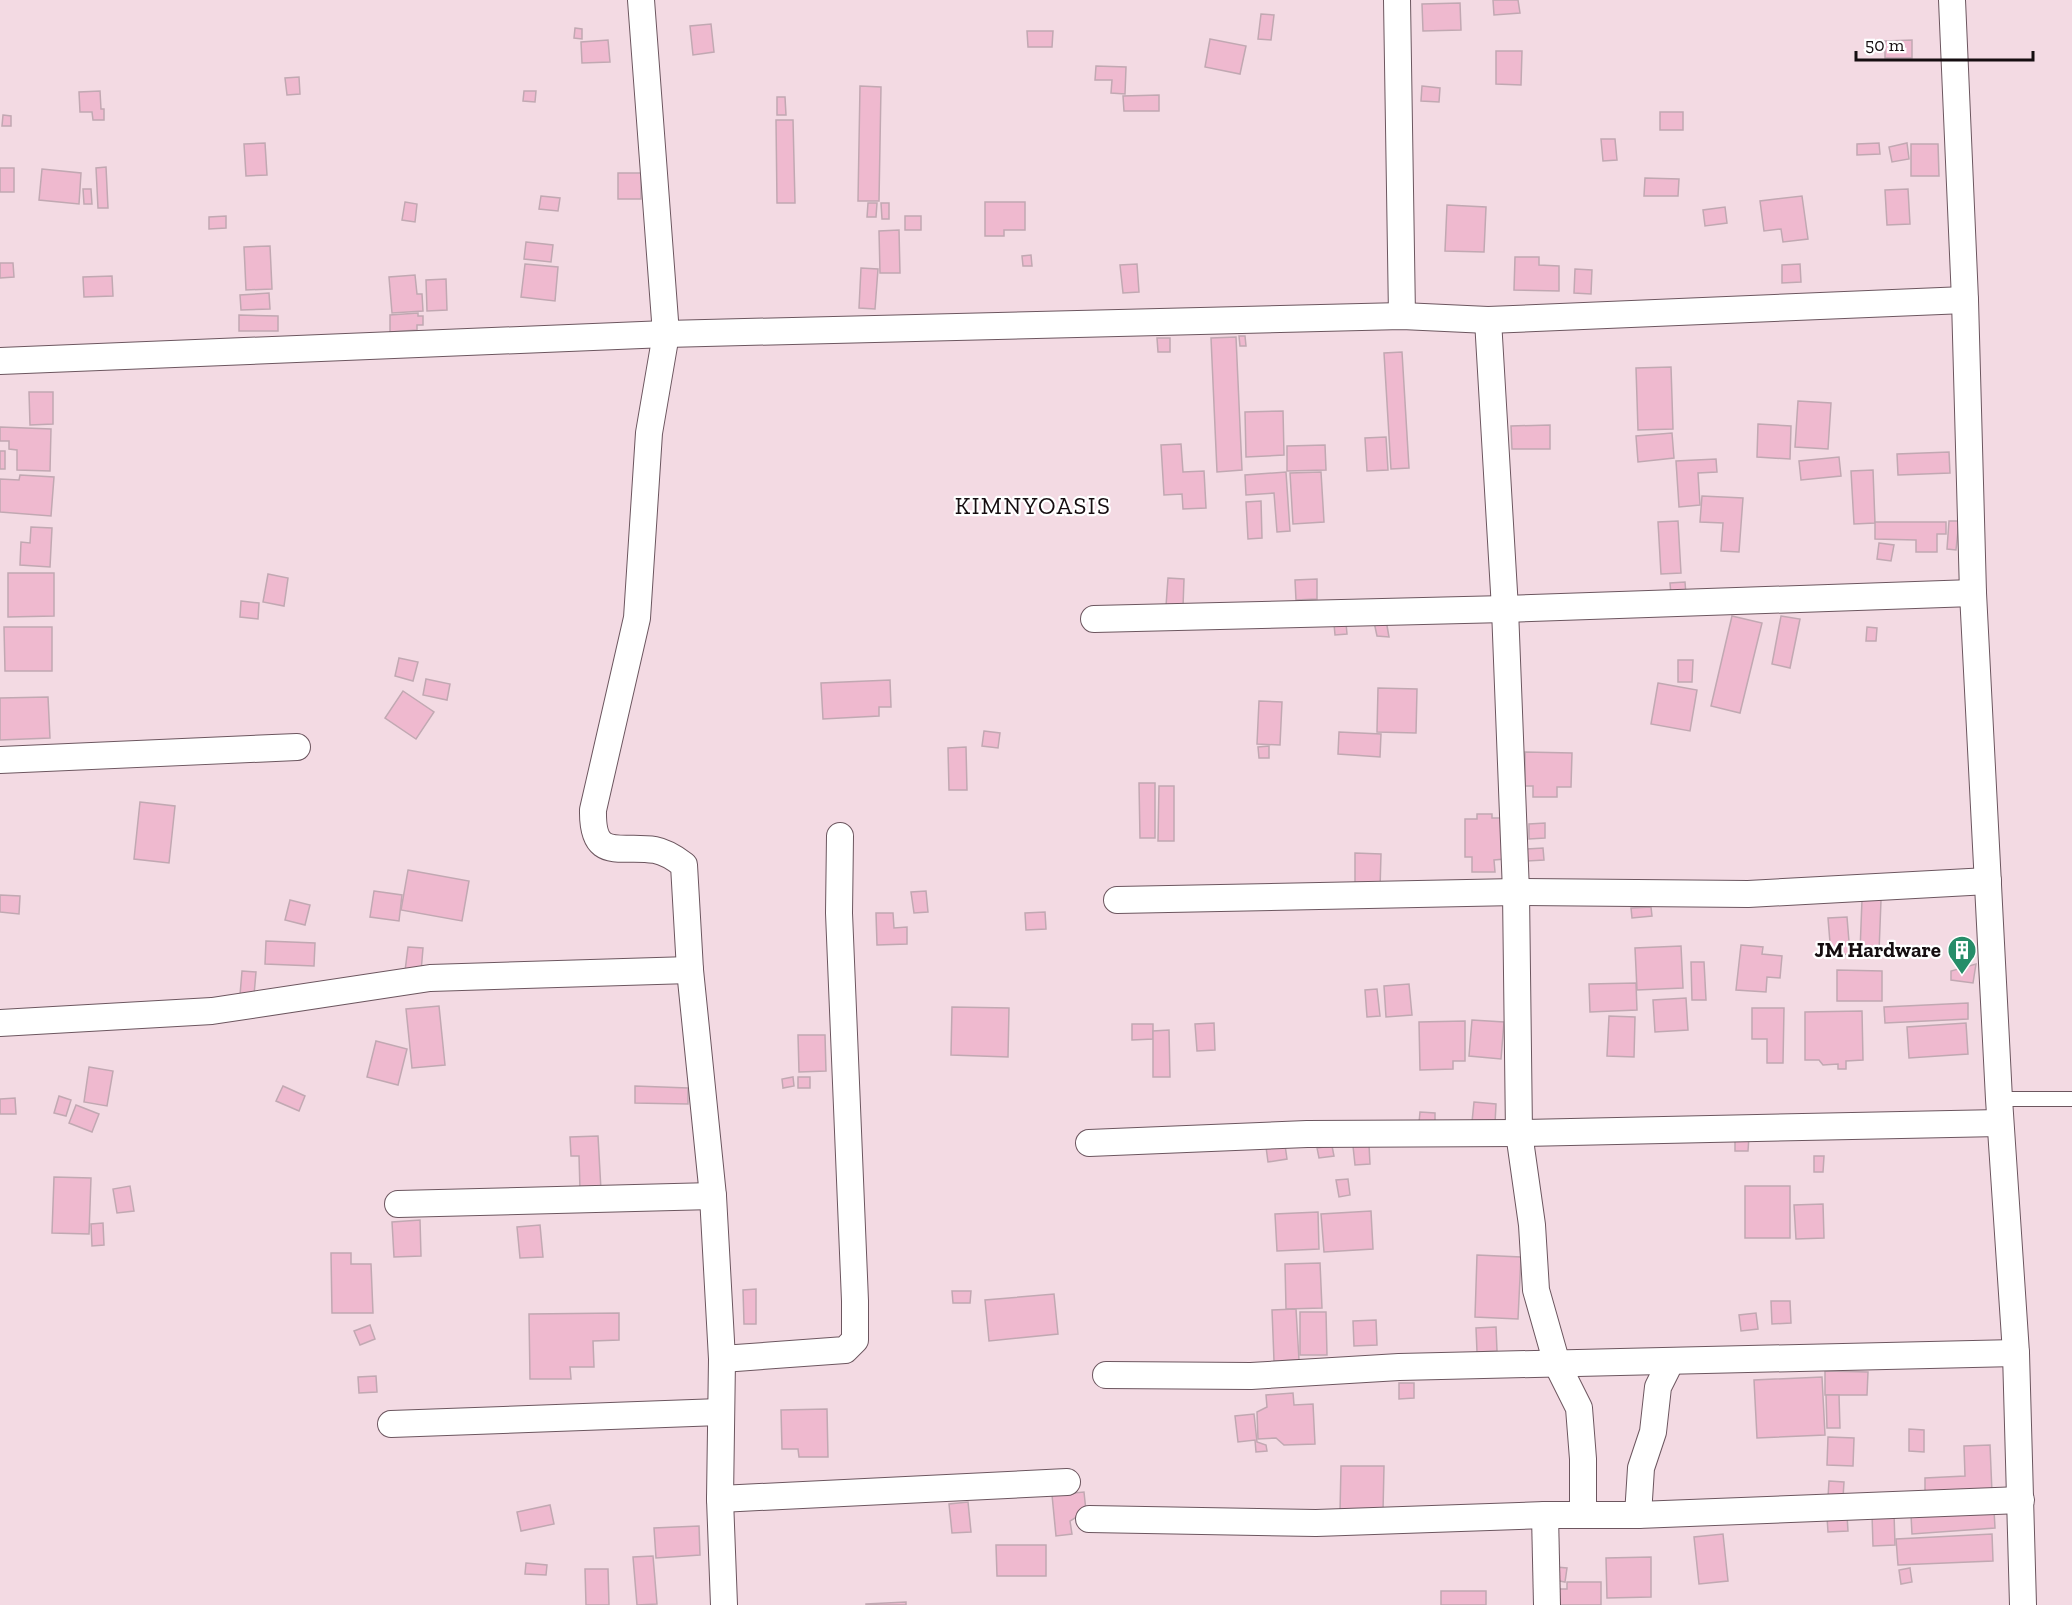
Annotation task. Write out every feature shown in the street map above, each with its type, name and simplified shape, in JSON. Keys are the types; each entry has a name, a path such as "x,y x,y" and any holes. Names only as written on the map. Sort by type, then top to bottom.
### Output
{"street":[{"path":"641,0 666,334 649,433 637,618 593,810 593,826 598,838 606,847 623,850 654,850 672,855 684,864 690,970 713,1196 722,1359 720,1499 724,1605"},
{"path":"1397,0 1402,316"},
{"path":"1952,0 1965,300 1973,593 1999,1111 2016,1353 2023,1605"},
{"path":"0,361 666,334 1402,316 1488,320 1965,300"},
{"path":"1488,320 1505,609 1516,892 1520,1132 1532,1225 1536,1290 1557,1364 1579,1408 1583,1459 1583,1515"},
{"path":"1094,619 1505,609 1973,593"},
{"path":"0,760 297,747"},
{"path":"722,1359 845,1350 855,1340 839,913 840,836"},
{"path":"1117,900 1516,892 1748,894 1988,880"},
{"path":"0,1023 213,1011 430,978 690,970"},
{"path":"1089,1143 1307,1134 1520,1132 1999,1111"},
{"path":"398,1204 713,1196"},
{"path":"1106,1375 1251,1376 1399,1367 2016,1353"},
{"path":"1638,1515 1641,1468 1653,1432 1658,1387 1671,1361"},
{"path":"391,1424 720,1412"},
{"path":"720,1499 1067,1482"},
{"path":"1089,1519 1316,1522 1545,1515 1638,1515 2021,1500"},
{"path":"1545,1515 1547,1605"}],"lane":[{"path":"1999,1111 2072,1099"}],"building":[{"path":"1493,0 1518,0 1520,13 1494,15"},
{"path":"1460,3 1461,30 1423,31 1422,4"},
{"path":"1261,14 1274,15 1271,40 1258,39"},
{"path":"711,24 714,52 693,55 690,26"},
{"path":"575,28 582,29 582,39 574,38"},
{"path":"1027,31 1053,31 1052,47 1028,47"},
{"path":"1210,39 1246,46 1240,74 1205,67"},
{"path":"608,40 610,62 582,63 581,42"},
{"path":"1912,40 1912,58 1885,58 1885,41"},
{"path":"1496,51 1522,51 1521,85 1496,84"},
{"path":"1096,66 1126,67 1125,94 1111,93 1112,80 1095,80"},
{"path":"299,77 300,94 287,95 285,78"},
{"path":"860,86 881,87 879,201 858,201"},
{"path":"1422,86 1440,88 1439,102 1421,101"},
{"path":"100,91 104,120 93,120 92,112 80,112 79,92"},
{"path":"524,91 536,91 535,102 523,101"},
{"path":"1159,95 1159,111 1124,111 1123,96"},
{"path":"777,97 785,97 786,115 777,115"},
{"path":"1660,112 1683,112 1683,130 1660,130"},
{"path":"3,115 11,116 11,126 2,126"},
{"path":"776,120 793,120 795,203 777,203"},
{"path":"1601,139 1615,139 1617,160 1603,161"},
{"path":"265,143 267,175 246,176 244,144"},
{"path":"1879,143 1880,154 1857,155 1857,144"},
{"path":"1907,143 1909,159 1892,162 1889,147"},
{"path":"1911,144 1938,144 1939,176 1911,176"},
{"path":"106,167 108,208 98,208 96,168"},
{"path":"0,168 14,168 14,192 0,192"},
{"path":"42,169 81,173 79,204 39,200"},
{"path":"618,173 641,173 641,199 618,199"},
{"path":"1645,178 1679,179 1678,196 1644,196"},
{"path":"83,189 91,189 92,204 84,204"},
{"path":"1908,189 1910,224 1887,225 1885,190"},
{"path":"541,196 560,198 558,211 539,209"},
{"path":"1802,196 1808,239 1783,242 1781,229 1764,231 1760,201"},
{"path":"405,202 417,204 415,222 402,220"},
{"path":"985,202 1025,202 1025,230 1004,230 1004,236 985,236"},
{"path":"868,203 877,203 876,217 867,217"},
{"path":"881,203 889,203 889,219 882,219"},
{"path":"1447,205 1486,207 1484,252 1445,251"},
{"path":"1725,207 1727,223 1705,226 1703,210"},
{"path":"226,216 226,228 209,229 209,217"},
{"path":"905,216 921,216 921,230 905,230"},
{"path":"899,230 900,273 880,273 879,231"},
{"path":"526,242 553,245 551,262 524,259"},
{"path":"270,246 272,289 246,290 244,247"},
{"path":"1031,255 1032,266 1023,266 1022,256"},
{"path":"1515,257 1539,257 1539,265 1559,266 1559,291 1514,290"},
{"path":"0,263 13,263 14,277 0,278"},
{"path":"525,264 558,267 555,301 521,297"},
{"path":"1137,264 1139,292 1123,293 1120,265"},
{"path":"1800,264 1801,282 1782,283 1782,265"},
{"path":"861,268 878,269 875,309 859,308"},
{"path":"1575,269 1592,270 1591,294 1574,293"},
{"path":"415,275 417,294 422,294 423,311 392,313 389,277"},
{"path":"112,276 113,296 84,297 83,277"},
{"path":"446,279 447,310 427,311 426,280"},
{"path":"269,293 270,309 241,310 240,295"},
{"path":"418,313 418,316 423,316 423,325 417,325 417,330 390,332 390,315"},
{"path":"239,315 278,316 278,331 239,331"},
{"path":"1239,336 1245,336 1246,346 1240,346"},
{"path":"1236,337 1242,470 1217,472 1211,338"},
{"path":"1157,338 1170,338 1170,352 1158,352"},
{"path":"1402,352 1409,468 1391,469 1384,353"},
{"path":"1671,367 1673,429 1638,430 1636,368"},
{"path":"29,392 53,392 53,424 30,425"},
{"path":"1798,401 1831,403 1828,449 1795,447"},
{"path":"1283,411 1284,455 1246,457 1245,412"},
{"path":"1758,424 1791,426 1790,459 1757,457"},
{"path":"1550,425 1550,449 1512,449 1511,426"},
{"path":"0,427 51,429 50,471 17,470 17,450 9,449 9,441 0,441"},
{"path":"1672,433 1674,458 1638,462 1636,436"},
{"path":"1386,437 1388,470 1367,471 1365,438"},
{"path":"1181,444 1183,472 1204,471 1206,508 1183,509 1182,494 1164,495 1161,445"},
{"path":"1325,445 1326,470 1287,471 1287,446"},
{"path":"0,451 5,451 5,469 0,469"},
{"path":"1949,452 1950,473 1898,475 1897,454"},
{"path":"1839,457 1841,476 1801,480 1799,461"},
{"path":"1716,459 1717,472 1698,473 1700,505 1679,507 1676,461"},
{"path":"1873,470 1875,523 1854,524 1851,471"},
{"path":"1286,472 1290,531 1277,532 1274,493 1246,495 1245,475"},
{"path":"1321,472 1324,522 1293,524 1290,473"},
{"path":"20,475 54,477 51,516 0,512 0,479 19,480"},
{"path":"1702,496 1743,498 1739,552 1721,551 1723,523 1700,522"},
{"path":"1261,501 1262,538 1248,539 1246,502"},
{"path":"1678,521 1681,573 1661,574 1658,522"},
{"path":"1949,521 1959,521 1956,550 1947,549"},
{"path":"1875,522 1946,522 1946,534 1937,534 1937,552 1916,552 1916,540 1875,539"},
{"path":"31,527 52,528 50,567 20,565 21,542 30,543"},
{"path":"1879,543 1894,545 1891,561 1877,559"},
{"path":"8,573 54,573 54,616 8,617"},
{"path":"268,574 288,578 284,606 263,602"},
{"path":"1168,578 1184,579 1183,607 1166,606"},
{"path":"1317,579 1317,599 1296,600 1295,580"},
{"path":"1685,582 1686,595 1671,595 1670,583"},
{"path":"241,601 259,603 258,619 240,617"},
{"path":"1732,616 1762,623 1740,713 1711,706"},
{"path":"1781,616 1800,619 1790,668 1772,664"},
{"path":"1386,620 1389,637 1377,636 1374,622"},
{"path":"1346,623 1347,634 1335,635 1334,624"},
{"path":"4,627 52,627 52,671 5,671"},
{"path":"1867,627 1877,628 1876,641 1866,641"},
{"path":"399,658 418,662 413,681 395,676"},
{"path":"1678,660 1693,660 1692,682 1678,682"},
{"path":"426,679 450,684 447,700 423,695"},
{"path":"890,680 891,707 879,707 879,716 823,719 821,683"},
{"path":"1658,683 1697,690 1690,731 1651,724"},
{"path":"1378,688 1417,689 1416,733 1377,732"},
{"path":"403,691 434,712 416,739 385,718"},
{"path":"48,697 50,738 0,740 0,698"},
{"path":"1259,701 1282,702 1280,745 1257,744"},
{"path":"984,731 1000,733 998,748 982,746"},
{"path":"1339,732 1381,734 1380,757 1338,754"},
{"path":"1269,746 1269,758 1259,758 1258,747"},
{"path":"966,747 967,790 949,790 948,748"},
{"path":"1525,752 1572,753 1571,787 1557,787 1557,797 1533,797 1533,786 1525,786"},
{"path":"1139,783 1155,783 1155,838 1140,838"},
{"path":"1159,786 1174,786 1174,841 1158,841"},
{"path":"140,802 175,806 169,863 134,859"},
{"path":"1477,814 1492,814 1492,818 1504,818 1505,859 1494,860 1495,872 1472,872 1472,857 1465,857 1465,819 1477,819"},
{"path":"1545,823 1545,838 1529,839 1529,824"},
{"path":"1543,848 1544,860 1527,861 1527,849"},
{"path":"1355,853 1381,854 1380,889 1355,889"},
{"path":"408,870 469,881 462,921 401,910"},
{"path":"374,891 402,895 399,921 370,917"},
{"path":"926,891 928,912 914,913 911,892"},
{"path":"0,895 20,896 19,914 0,912"},
{"path":"290,900 310,905 305,925 285,920"},
{"path":"1862,900 1881,900 1879,952 1860,951"},
{"path":"1651,907 1652,916 1632,918 1631,908"},
{"path":"1045,912 1046,929 1026,930 1025,913"},
{"path":"876,913 893,913 894,928 907,927 907,944 877,945"},
{"path":"1847,917 1850,954 1831,955 1828,918"},
{"path":"266,941 315,943 314,966 265,964"},
{"path":"1741,945 1763,947 1762,954 1782,956 1780,978 1767,977 1766,992 1736,990"},
{"path":"1681,946 1683,988 1637,990 1635,948"},
{"path":"408,947 423,948 421,972 405,971"},
{"path":"1691,962 1704,962 1706,1000 1692,1000"},
{"name":"JM Hardware","path":"1976,964 1973,983 1951,980 1951,971"},
{"path":"1837,970 1882,971 1882,1001 1837,1001"},
{"path":"242,971 256,972 254,995 240,995"},
{"path":"1636,983 1637,1010 1590,1012 1589,984"},
{"path":"1409,984 1412,1015 1386,1017 1384,986"},
{"path":"1377,989 1380,1016 1367,1017 1365,990"},
{"path":"1686,998 1688,1030 1655,1032 1653,1000"},
{"path":"1968,1003 1968,1019 1885,1023 1884,1007"},
{"path":"439,1006 445,1065 412,1068 406,1009"},
{"path":"952,1007 1009,1008 1008,1057 951,1055"},
{"path":"1752,1008 1784,1008 1783,1063 1767,1063 1767,1039 1752,1039"},
{"path":"1862,1011 1863,1060 1846,1061 1846,1069 1838,1069 1838,1064 1823,1065 1819,1060 1805,1060 1805,1012"},
{"path":"1609,1016 1635,1017 1634,1057 1607,1056"},
{"path":"1472,1020 1504,1022 1501,1059 1469,1056"},
{"path":"1465,1021 1465,1061 1453,1061 1453,1069 1420,1070 1419,1022"},
{"path":"1214,1023 1215,1050 1197,1051 1195,1024"},
{"path":"1966,1023 1968,1054 1909,1058 1907,1027"},
{"path":"1132,1024 1153,1024 1153,1039 1132,1040"},
{"path":"1169,1030 1170,1077 1153,1077 1153,1031"},
{"path":"798,1035 825,1035 826,1071 799,1072"},
{"path":"376,1041 407,1049 398,1085 367,1077"},
{"path":"89,1067 113,1071 107,1106 84,1102"},
{"path":"793,1077 794,1086 783,1088 782,1079"},
{"path":"798,1077 810,1077 810,1088 798,1088"},
{"path":"283,1086 305,1096 299,1111 276,1101"},
{"path":"635,1086 688,1088 688,1104 635,1103"},
{"path":"59,1096 71,1100 66,1116 54,1113"},
{"path":"15,1098 16,1114 0,1114 0,1099"},
{"path":"1474,1102 1496,1104 1495,1124 1472,1122"},
{"path":"76,1105 99,1114 92,1132 69,1123"},
{"path":"1420,1112 1435,1113 1435,1124 1419,1123"},
{"path":"598,1136 601,1190 580,1190 579,1156 571,1156 570,1137"},
{"path":"1735,1136 1749,1136 1748,1151 1735,1151"},
{"path":"1285,1145 1287,1159 1268,1162 1266,1147"},
{"path":"1369,1145 1370,1164 1355,1165 1353,1146"},
{"path":"1332,1146 1334,1156 1319,1158 1317,1148"},
{"path":"1814,1156 1824,1156 1823,1172 1814,1172"},
{"path":"54,1177 91,1178 89,1234 52,1233"},
{"path":"1348,1179 1350,1195 1339,1197 1336,1180"},
{"path":"130,1186 134,1211 117,1213 113,1189"},
{"path":"1745,1186 1790,1186 1790,1238 1745,1238"},
{"path":"1823,1204 1824,1238 1796,1239 1794,1205"},
{"path":"1371,1211 1373,1249 1324,1252 1321,1214"},
{"path":"1318,1212 1319,1249 1277,1251 1275,1214"},
{"path":"420,1220 421,1256 394,1257 392,1222"},
{"path":"103,1223 104,1245 92,1246 91,1224"},
{"path":"540,1225 543,1257 520,1258 517,1227"},
{"path":"331,1253 351,1253 351,1264 371,1264 373,1313 332,1313"},
{"path":"1477,1255 1521,1257 1518,1319 1475,1317"},
{"path":"1320,1263 1322,1308 1286,1309 1285,1264"},
{"path":"756,1289 756,1324 744,1324 743,1290"},
{"path":"952,1291 971,1291 970,1303 953,1303"},
{"path":"1054,1294 1058,1334 989,1341 985,1300"},
{"path":"1771,1301 1790,1301 1791,1323 1772,1324"},
{"path":"1296,1309 1299,1360 1274,1361 1272,1310"},
{"path":"1300,1312 1326,1312 1327,1355 1300,1355"},
{"path":"619,1313 619,1340 593,1341 594,1367 570,1367 571,1379 530,1379 529,1314"},
{"path":"1756,1313 1758,1329 1741,1331 1739,1315"},
{"path":"1376,1320 1377,1345 1354,1346 1353,1321"},
{"path":"370,1325 375,1339 360,1345 354,1331"},
{"path":"1496,1327 1497,1351 1477,1352 1476,1328"},
{"path":"1825,1371 1868,1372 1867,1395 1825,1395"},
{"path":"376,1376 377,1392 359,1393 358,1377"},
{"path":"1822,1377 1825,1435 1757,1438 1754,1380"},
{"path":"1399,1383 1414,1383 1414,1398 1399,1399"},
{"path":"1293,1393 1294,1405 1313,1404 1315,1444 1284,1445 1276,1438 1258,1439 1257,1412 1267,1407 1266,1395"},
{"path":"1826,1395 1839,1395 1840,1428 1827,1428"},
{"path":"827,1409 828,1457 799,1457 798,1449 782,1449 781,1410"},
{"path":"1254,1414 1257,1442 1266,1445 1267,1451 1256,1452 1255,1440 1238,1442 1235,1416"},
{"path":"1909,1429 1924,1430 1924,1452 1909,1451"},
{"path":"1828,1437 1854,1438 1853,1466 1827,1465"},
{"path":"1990,1445 1992,1493 1925,1495 1925,1478 1965,1476 1964,1446"},
{"path":"1341,1466 1384,1466 1383,1512 1340,1512"},
{"path":"1829,1481 1844,1482 1843,1498 1828,1497"},
{"path":"1084,1492 1086,1511 1070,1521 1072,1534 1056,1536 1052,1495"},
{"path":"968,1502 971,1532 952,1533 949,1504"},
{"path":"550,1505 554,1524 521,1531 517,1512"},
{"path":"1994,1510 1995,1528 1912,1534 1911,1515"},
{"path":"1894,1513 1895,1545 1873,1546 1872,1514"},
{"path":"1847,1515 1848,1531 1828,1532 1827,1517"},
{"path":"699,1526 700,1555 656,1558 654,1528"},
{"path":"1723,1534 1728,1581 1699,1584 1694,1537"},
{"path":"1992,1534 1993,1561 1898,1565 1896,1539"},
{"path":"996,1545 1046,1545 1046,1576 997,1576"},
{"path":"653,1556 657,1604 637,1605 633,1557"},
{"path":"1651,1557 1651,1597 1607,1598 1606,1558"},
{"path":"526,1563 547,1565 546,1575 525,1574"},
{"path":"1556,1567 1567,1568 1565,1582 1554,1580"},
{"path":"1910,1568 1912,1582 1901,1584 1899,1570"},
{"path":"585,1569 608,1569 609,1605 586,1605"},
{"path":"1567,1582 1601,1582 1601,1605 1557,1605 1558,1589 1567,1589"},
{"path":"1441,1591 1486,1591 1486,1605 1441,1605"},
{"path":"906,1602 906,1605 866,1605 866,1604"}],"place":[{"name":"JM Hardware","path":"1962,976"}],"district":[{"name":"KIMNYOASIS","path":"1033,506"}]}
